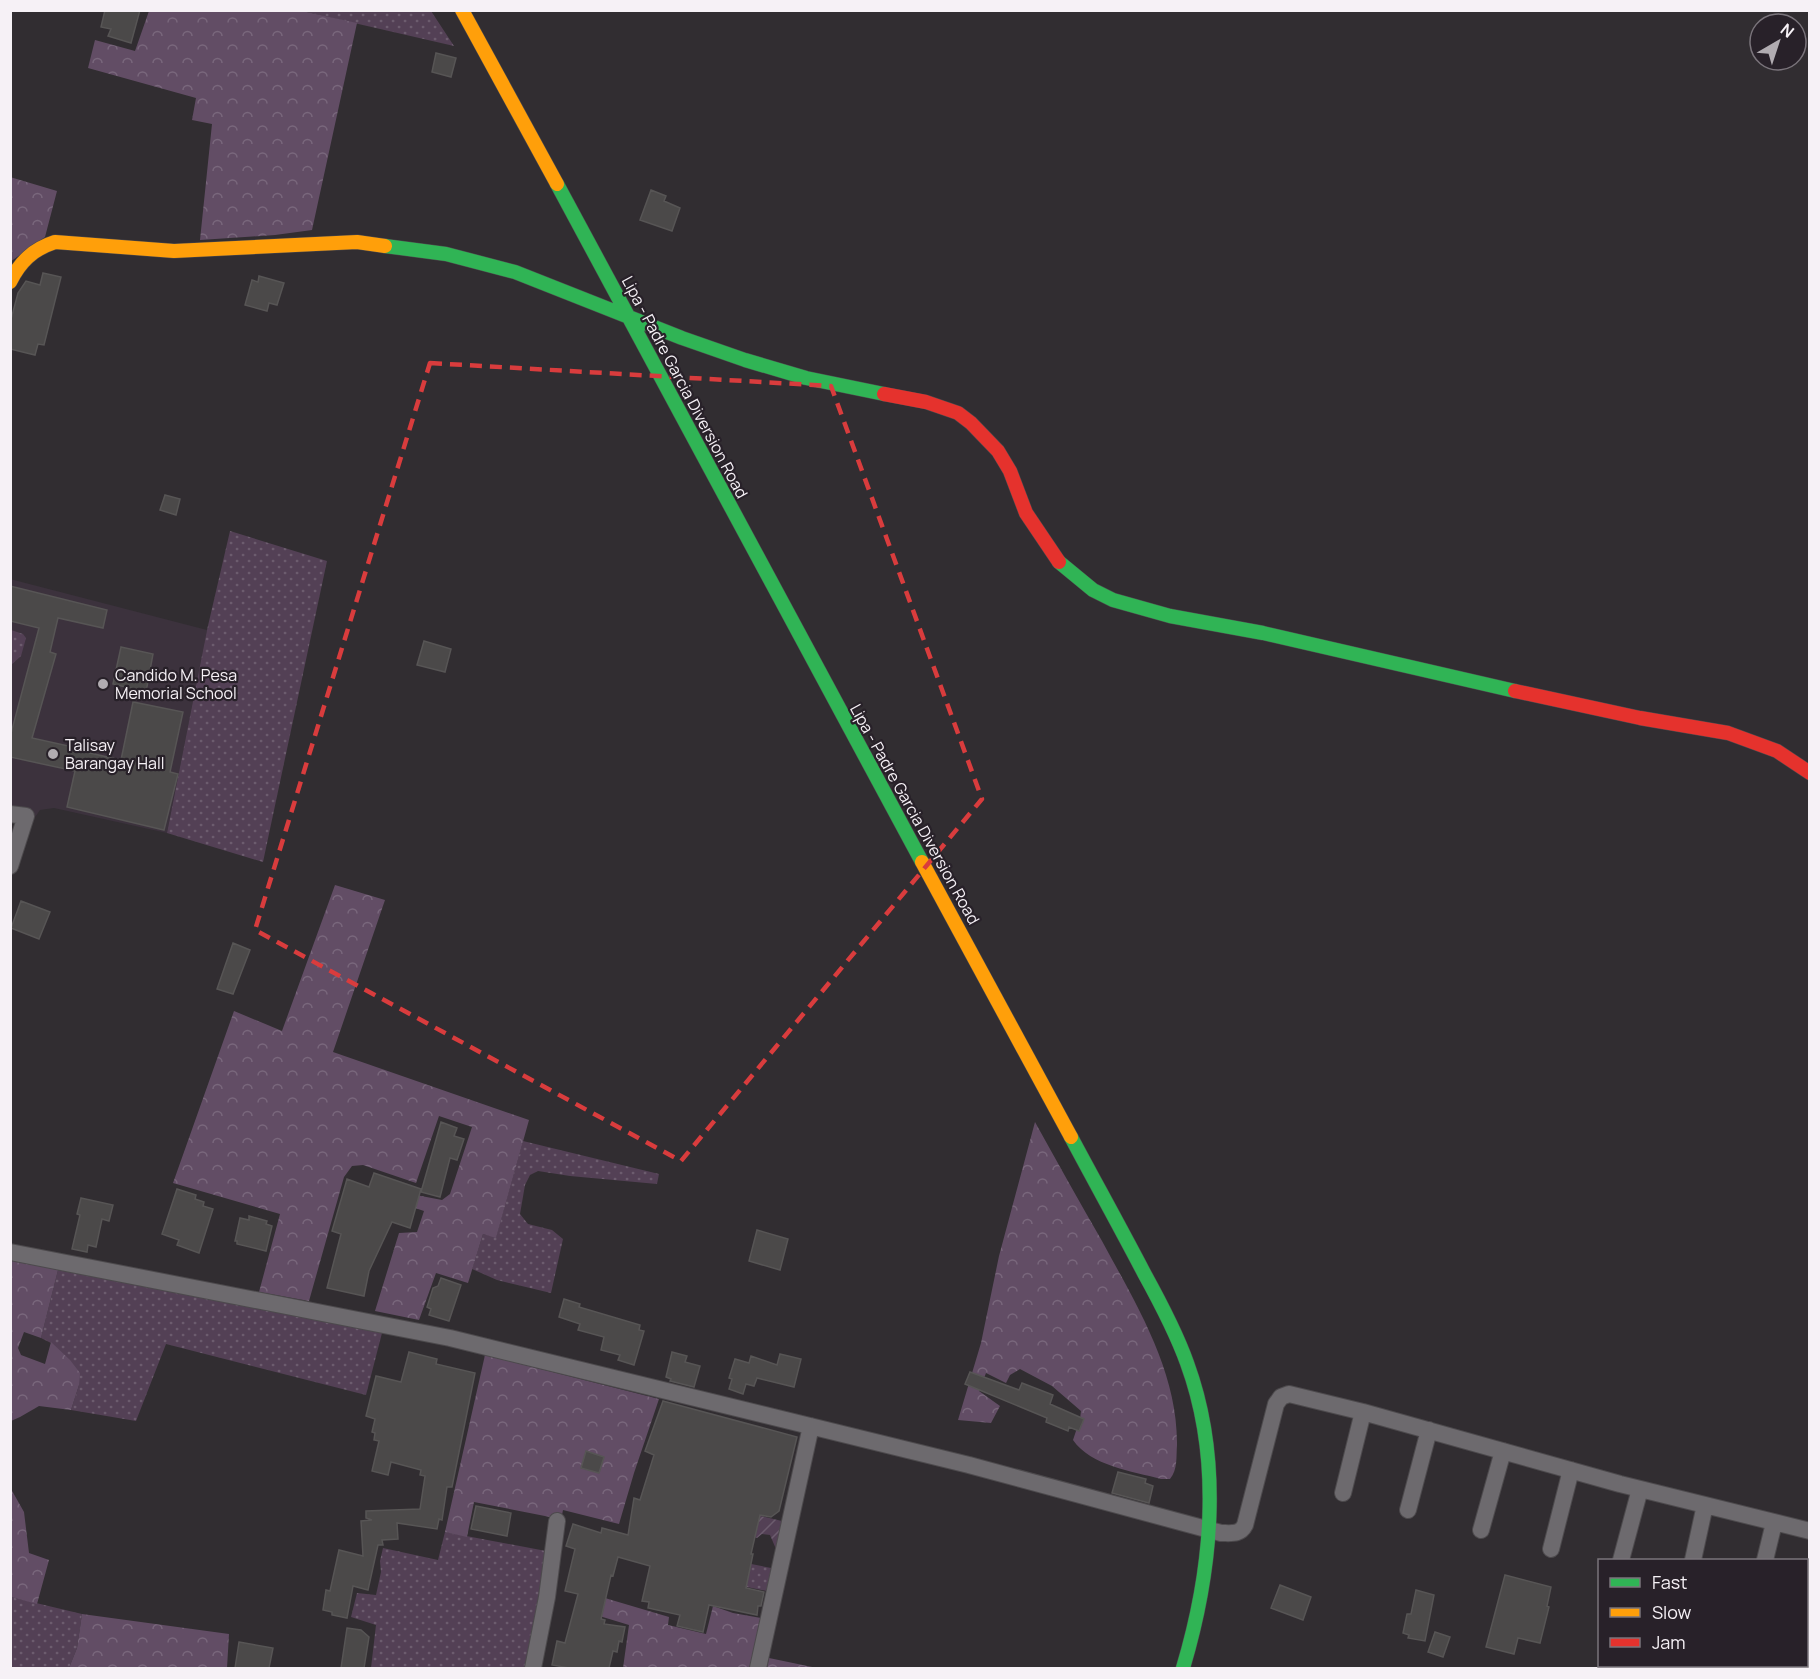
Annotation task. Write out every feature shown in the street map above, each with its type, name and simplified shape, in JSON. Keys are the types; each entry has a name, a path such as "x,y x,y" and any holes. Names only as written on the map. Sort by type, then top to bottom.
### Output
{"street":[{"name":"Lipa - Padre Garcia Diversion Road","path":"462,10 631,319 750,546 1164,1312 1188,1367 1201,1413 1207,1454 1208,1530 1198,1609 1183,1668"},
{"path":"10,282 25,258 40,247 55,242 174,251 357,242 446,254 515,272 631,319 745,360 806,378 926,402 958,413 998,450 1010,471 1026,513 1061,564 1093,590 1113,600 1170,616 1263,633 1536,696 1640,718 1728,733 1777,751 1809,773"},
{"path":"10,814 26,816 10,866"},
{"path":"10,1252 450,1338 969,1465 1208,1530 1236,1533 1241,1531 1245,1525 1276,1404 1281,1397 1289,1394 1430,1430 1640,1489 1809,1531"},
{"path":"1343,1492 1363,1412"},
{"path":"758,1668 811,1426"},
{"path":"1408,1510 1430,1430"},
{"path":"1480,1530 1503,1451"},
{"path":"1551,1548 1571,1470"},
{"path":"1621,1559 1640,1489"},
{"path":"1693,1559 1705,1505"},
{"path":"533,1668 547,1597 557,1521"},
{"path":"1765,1559 1774,1523"}],"highlighted area":[{"path":"430,363 831,386 982,799 681,1161 255,930"}],"shaded area":[{"path":"302,11 431,11 454,46"},
{"path":"230,531 327,561 263,862 167,833 207,630"},
{"name":"Candido M. Pesa Memorial School","path":"10,579 207,630 167,833 54,808 40,810 33,820 11,813"},
{"path":"11,630 23,634 26,638 21,656 11,665"},
{"path":"523,1141 659,1174 657,1184 538,1171 530,1175 525,1185 520,1214 528,1224 552,1230 563,1239 551,1293 497,1280 472,1269 483,1234 496,1237"},
{"path":"58,1270 382,1333 366,1395 166,1344 136,1421 71,1410 79,1385 51,1343 41,1338"},
{"path":"748,1513 782,1521 776,1549 770,1535 762,1534 757,1538 743,1535"},
{"path":"445,1532 546,1551 527,1668 371,1668 376,1625 351,1617 357,1593 376,1595 383,1548 438,1560"},
{"path":"736,1561 771,1568 767,1591 732,1584"},
{"path":"11,1597 82,1614 77,1648 69,1668 11,1668"}],"green space":[{"path":"149,11 302,11 357,23 312,230 200,240 212,124 192,120 196,98 88,68 95,40 135,51"},
{"path":"10,177 57,191 45,237 10,262"},
{"path":"335,885 385,900 333,1052 529,1120 496,1238 483,1234 468,1283 436,1273 419,1320 375,1311 399,1233 417,1232 424,1211 412,1207 416,1195 442,1200 450,1194 472,1127 439,1116 416,1183 363,1165 352,1166 344,1177 309,1301 259,1292 280,1214 173,1183 234,1011 282,1031"},
{"path":"1035,1122 1128,1289 1163,1365 1175,1418 1177,1445 1176,1463 1170,1479 1125,1470 1090,1456 1073,1440 1081,1411 1052,1386 1020,1369 1010,1375 1006,1383 986,1373 979,1391 1000,1406 991,1423 958,1420 981,1343 999,1256"},
{"path":"10,1260 58,1270 41,1338 24,1332 18,1348 21,1355 45,1364 51,1342 70,1360 80,1373 79,1385 71,1410 39,1406 11,1421"},
{"path":"485,1355 659,1399 619,1524 563,1510 562,1515 550,1517 474,1502 467,1537 445,1532"},
{"path":"11,1489 24,1512 29,1553 49,1560 37,1604 11,1597"},
{"path":"588,1593 669,1617 668,1625 706,1634 713,1606 733,1613 761,1618 750,1668 623,1668 629,1625 583,1611"},
{"path":"82,1614 229,1634 227,1668 69,1668 77,1648"},
{"path":"769,1658 817,1668 767,1668"}],"building":[{"path":"105,10 140,10 131,43 108,36 111,29 101,27"},
{"path":"436,53 456,58 451,77 432,72"},
{"path":"651,190 666,196 664,201 680,208 672,231 640,220"},
{"path":"43,273 61,277 44,345 38,344 35,355 10,349 10,323 18,293 26,281 40,285"},
{"path":"259,276 284,283 277,305 269,303 267,311 245,305 252,280 258,282"},
{"path":"165,495 180,499 176,515 160,510"},
{"path":"10,586 107,610 103,628 58,618 50,652 56,654 32,738 121,760 133,702 183,712 170,772 178,774 164,830 67,807 75,771 10,757 10,737 39,628 10,621"},
{"path":"424,641 451,649 445,672 417,665"},
{"path":"121,647 153,654 146,692 113,684"},
{"path":"21,901 50,912 39,939 11,928"},
{"path":"233,943 250,950 233,994 217,989"},
{"path":"441,1122 457,1128 454,1136 464,1139 457,1160 450,1158 440,1197 421,1192"},
{"path":"374,1173 421,1189 410,1228 392,1222 369,1271 364,1296 327,1288 341,1234 332,1231 347,1179 369,1187"},
{"path":"177,1189 196,1195 195,1199 204,1202 203,1206 213,1209 199,1253 177,1245 179,1240 162,1234"},
{"path":"81,1198 113,1205 109,1221 102,1219 96,1247 88,1245 87,1252 72,1249 80,1215 77,1214"},
{"path":"249,1216 267,1221 266,1224 272,1226 266,1251 237,1244 235,1241 240,1218 249,1220"},
{"path":"757,1230 788,1239 780,1270 749,1261"},
{"path":"441,1278 461,1285 449,1321 429,1315 431,1309 427,1307 433,1288 438,1286"},
{"path":"564,1299 580,1304 579,1307 640,1325 639,1330 644,1331 634,1365 618,1360 620,1355 601,1350 604,1337 578,1330 580,1324 559,1317"},
{"path":"409,1352 437,1359 436,1364 475,1373 452,1487 447,1487 442,1520 439,1519 437,1529 397,1523 398,1539 382,1540 383,1545 378,1545 368,1590 353,1586 347,1618 332,1615 332,1612 323,1610 326,1590 330,1591 339,1550 363,1556 361,1521 372,1520 366,1518 366,1511 420,1509 425,1476 420,1475 421,1470 391,1462 388,1475 372,1471 379,1441 374,1440 375,1433 372,1432 375,1419 366,1416 376,1376 401,1382"},
{"path":"672,1352 687,1356 685,1362 700,1366 694,1387 670,1381 671,1379 666,1377"},
{"path":"780,1354 801,1359 794,1387 757,1378 754,1386 746,1384 743,1394 729,1389 732,1379 729,1378 735,1359 749,1363 751,1356 777,1365"},
{"path":"970,1372 1019,1390 1022,1383 1053,1395 1050,1404 1084,1419 1079,1431 1069,1427 1068,1431 1046,1422 1047,1418 965,1384"},
{"path":"663,1401 797,1437 779,1511 771,1517 760,1515 751,1554 753,1554 746,1588 764,1592 761,1606 758,1606 757,1615 709,1605 703,1632 677,1626 680,1615 648,1608 649,1602 642,1601 650,1566 618,1557 613,1576 611,1575 601,1619 605,1620 604,1624 625,1627 622,1642 619,1641 617,1652 613,1651 609,1668 569,1668 552,1665 557,1641 565,1643 578,1594 565,1591 575,1549 566,1546 573,1524 601,1533 602,1528 628,1535 634,1498 640,1500 654,1455 645,1451"},
{"path":"586,1451 604,1457 599,1473 581,1468"},
{"path":"1118,1472 1146,1479 1145,1483 1153,1486 1149,1503 1112,1493"},
{"path":"476,1506 511,1513 507,1536 471,1529"},
{"path":"1505,1575 1551,1587 1547,1606 1549,1607 1540,1643 1518,1638 1514,1654 1486,1647"},
{"path":"1280,1585 1311,1597 1303,1620 1271,1608"},
{"path":"1416,1590 1434,1595 1425,1641 1408,1638 1409,1635 1403,1633 1407,1614 1411,1614"},
{"path":"347,1628 361,1630 369,1637 364,1668 341,1668"},
{"path":"1435,1632 1450,1637 1443,1657 1428,1652"},
{"path":"239,1642 273,1648 269,1668 235,1668"}],"traffic: fast":[{"path":"557,184 922,862"},
{"path":"385,246 446,254 515,272 682,338 745,360 806,378 884,394"},
{"path":"1059,562 1093,590 1113,600 1170,616 1263,633 1515,691"},
{"path":"1071,1137 1167,1317 1187,1363 1198,1400 1206,1438 1209,1477 1207,1555 1193,1631 1183,1668"}],"traffic: slow":[{"path":"462,10 557,184"},
{"path":"10,282 28,257 40,248 55,242 174,251 357,242 385,246"},
{"path":"922,862 1071,1137"}],"traffic: jam":[{"path":"884,394 926,402 958,413 971,423 998,451 1010,471 1026,513 1059,562"},
{"path":"1515,691 1640,718 1728,733 1777,751 1810,773"}],"place":[{"name":"Candido M. Pesa Memorial School","path":"103,684"},
{"name":"Talisay Barangay Hall","path":"53,754"}]}
